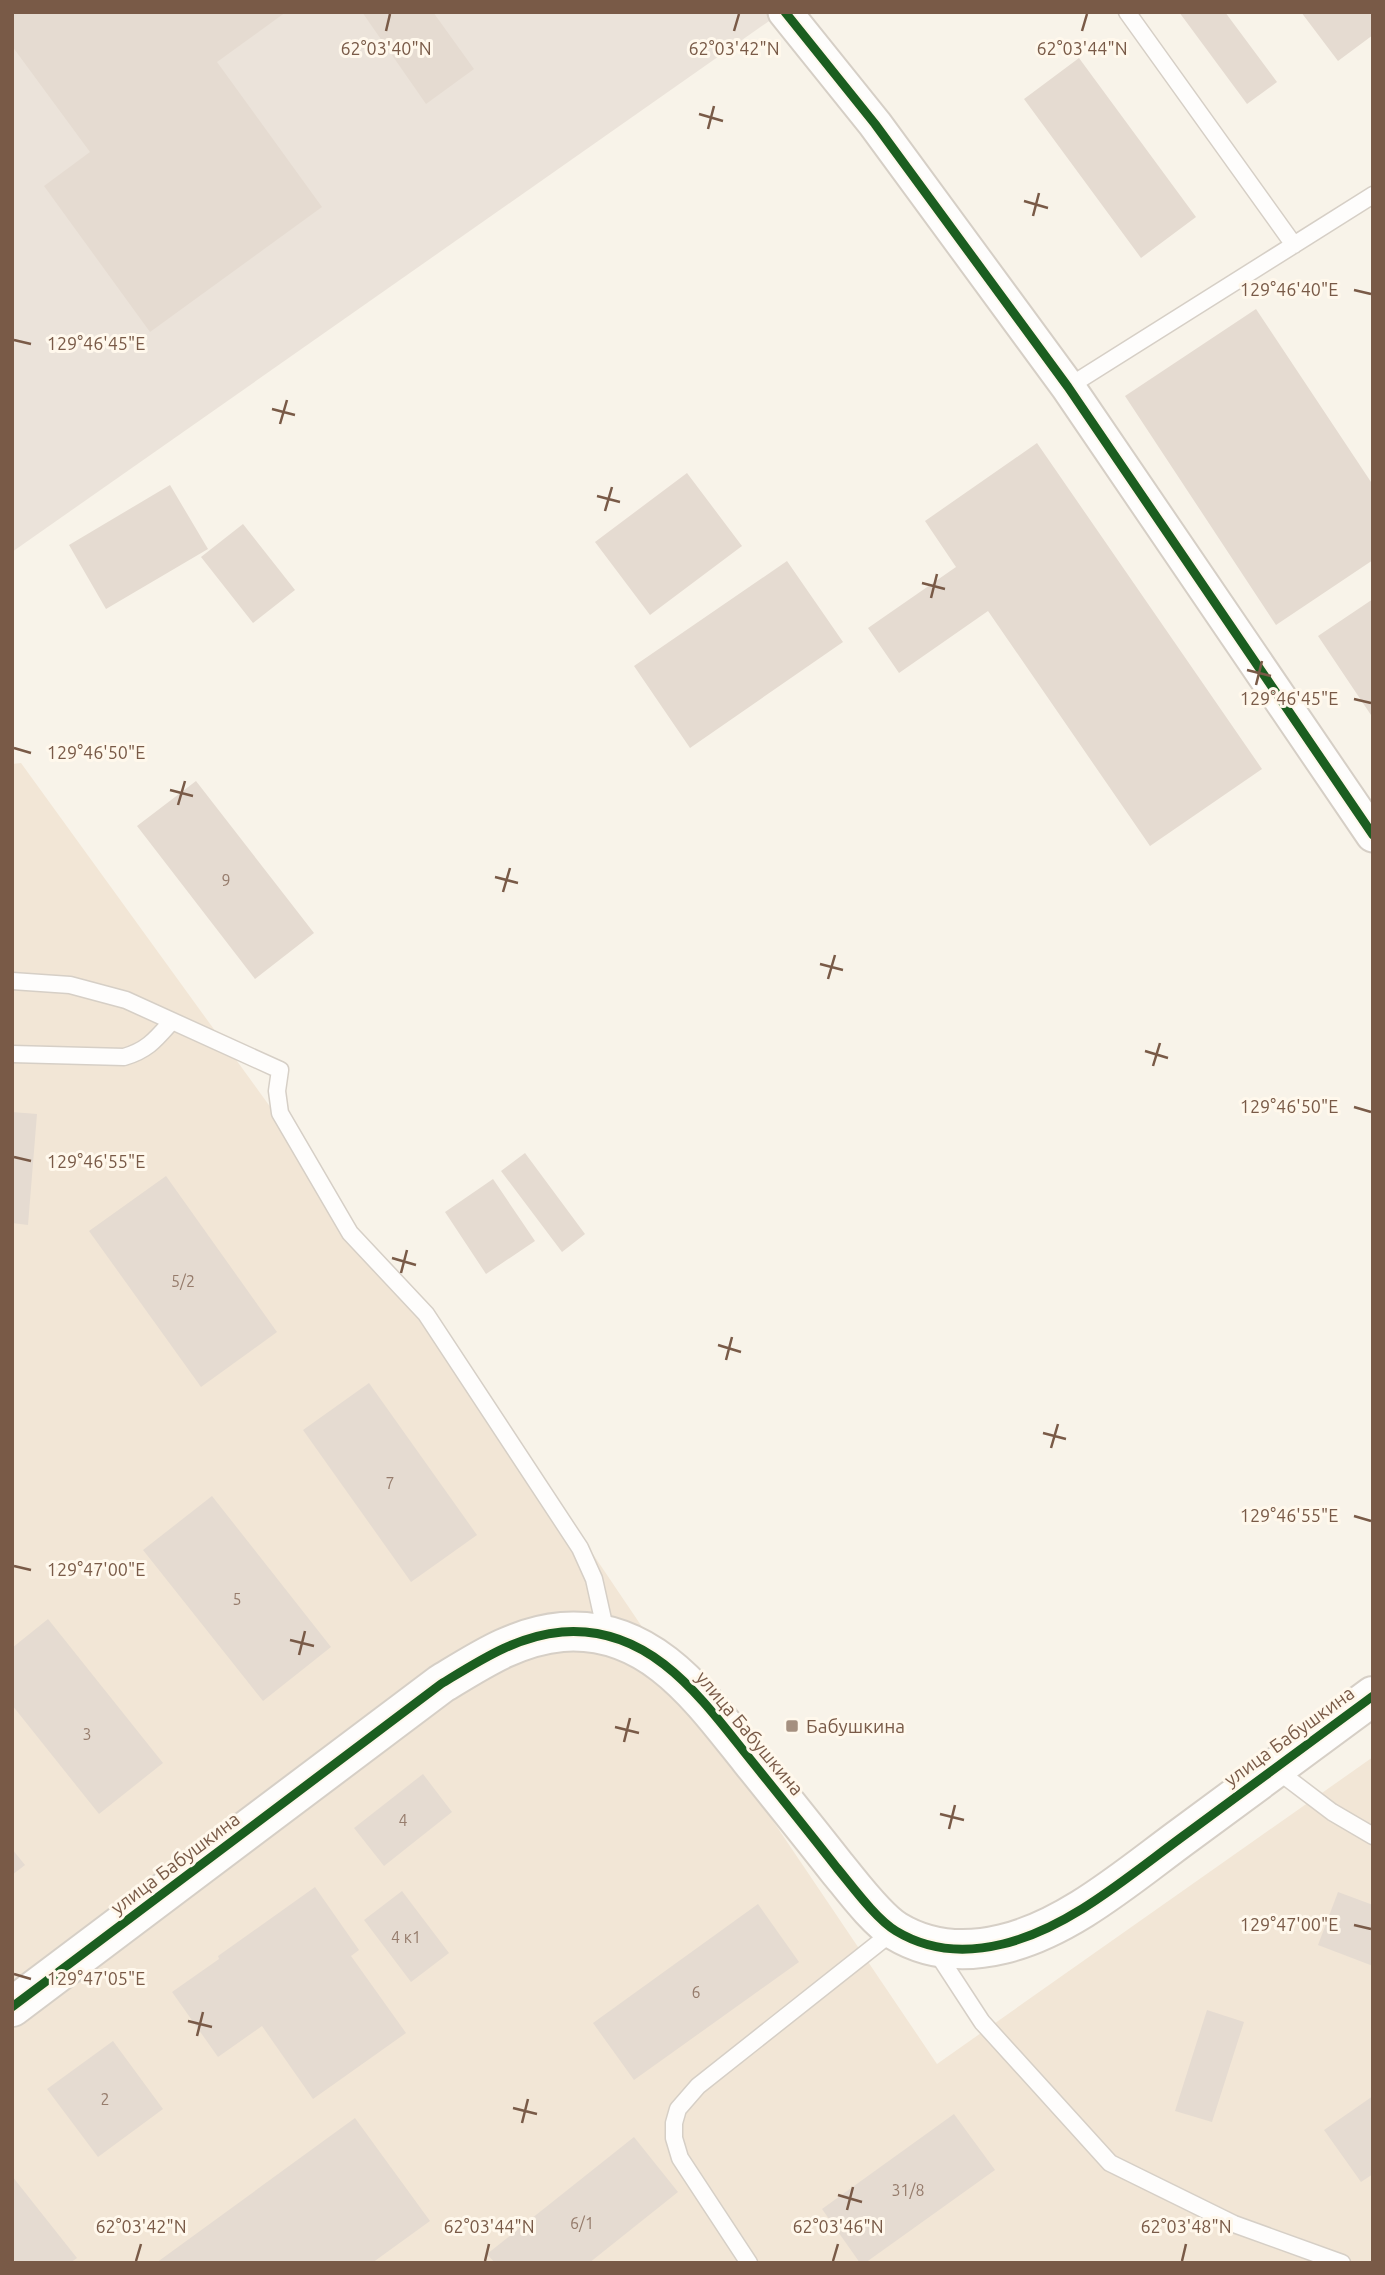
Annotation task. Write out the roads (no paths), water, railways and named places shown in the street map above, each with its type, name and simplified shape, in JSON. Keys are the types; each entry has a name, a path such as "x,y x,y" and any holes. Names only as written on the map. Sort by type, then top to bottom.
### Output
{"street":[{"path":"785,12 875,124 1068,387 1373,835"},
{"name":"улица Бабушкина","path":"12,2007 441,1684 499,1649 529,1639 562,1632 606,1633 658,1658 693,1688 860,1896 895,1930 934,1948 967,1950 1003,1944 1038,1933 1098,1899 1373,1696"}],"lane":[{"path":"1127,12 1294,245"},
{"path":"1068,387 1373,195"},
{"path":"12,981 70,985 126,1000 280,1070 276,1091 280,1113 350,1233 426,1314 580,1548 594,1579 606,1633"},
{"path":"12,1054 124,1057 141,1052 172,1021"},
{"path":"1274,1768 1332,1812 1373,1836"},
{"path":"749,2263 680,2158 674,2138 678,2109 698,2086 895,1930"},
{"path":"934,1948 982,2022 1110,2163 1234,2224 1342,2263"}],"place":[{"name":"Бабушкина","path":"792,1726"}]}
